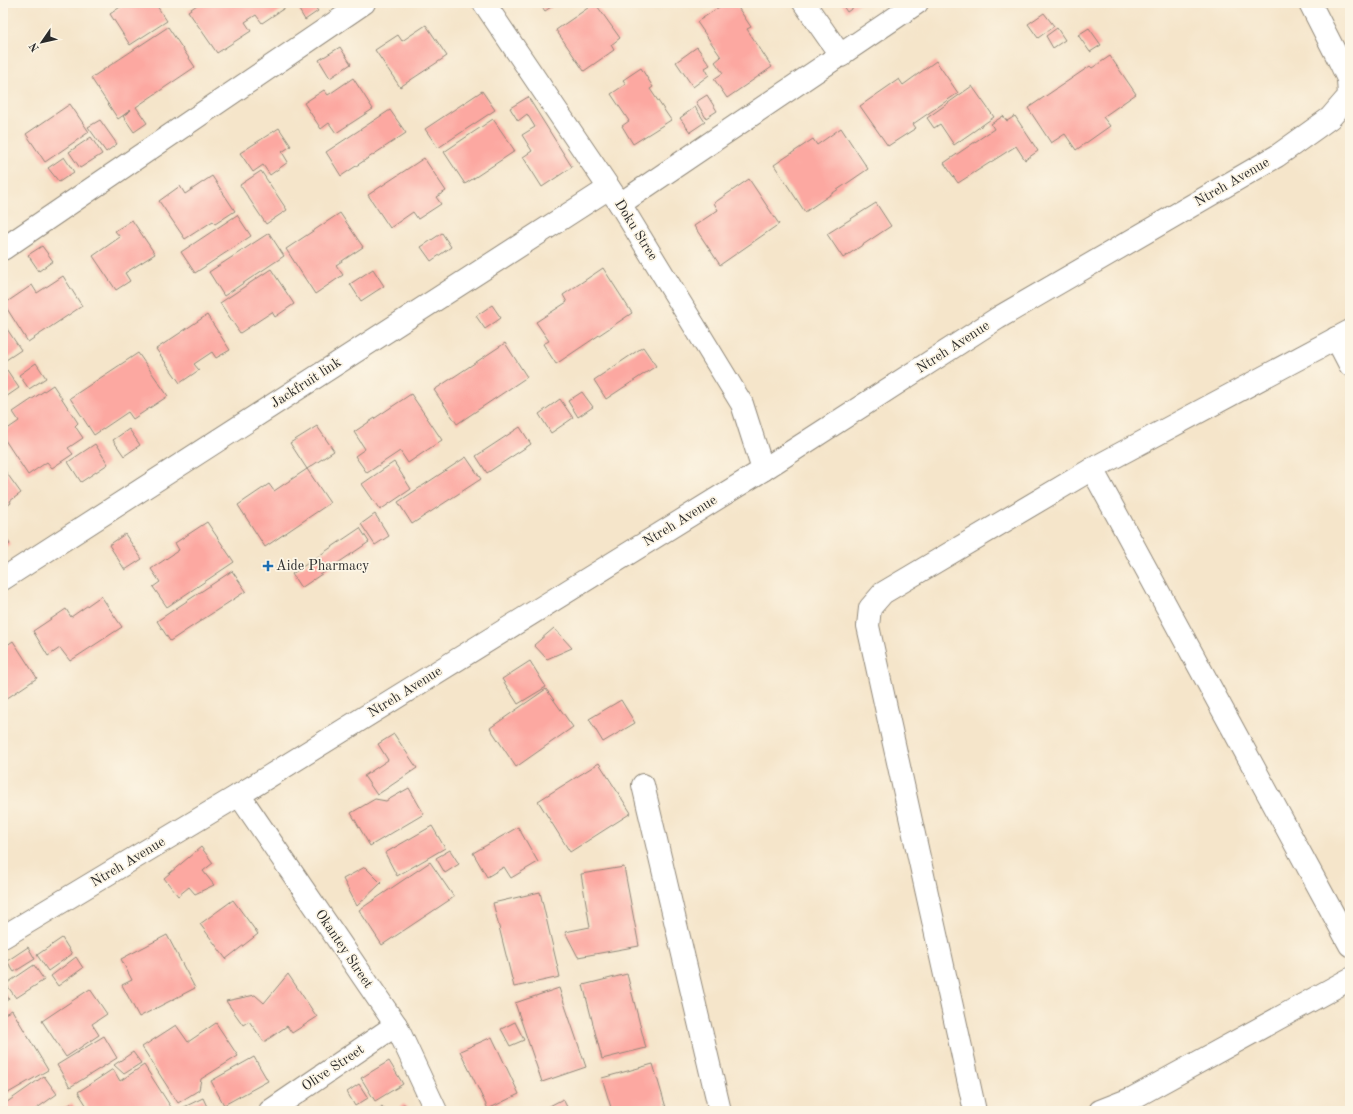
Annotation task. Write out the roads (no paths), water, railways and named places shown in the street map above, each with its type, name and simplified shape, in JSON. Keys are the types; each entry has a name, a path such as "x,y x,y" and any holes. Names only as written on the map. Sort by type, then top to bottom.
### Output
{"street":[{"path":"3,249 364,3"},
{"name":"Doku Stree","path":"484,3 615,196 742,404 763,470"},
{"path":"804,3 841,56"},
{"name":"Jackfruit link","path":"3,579 841,56 917,3"},
{"path":"1310,3 1348,79 1350,97"},
{"name":"Ntreh Avenue","path":"3,937 239,795 763,470 998,318 1277,156 1330,118 1350,97"},
{"path":"976,1111 868,626 870,608 883,594 1092,469 1343,334 1350,366"},
{"path":"1092,469 1350,945"},
{"path":"643,785 720,1111"},
{"name":"Okantey Street","path":"239,795 396,1025 436,1111"},
{"path":"1100,1111 1136,1104 1350,979"},
{"name":"Olive Street","path":"270,1111 396,1025"}],"place":[{"name":"Aide Pharmacy","path":"268,566"}]}
